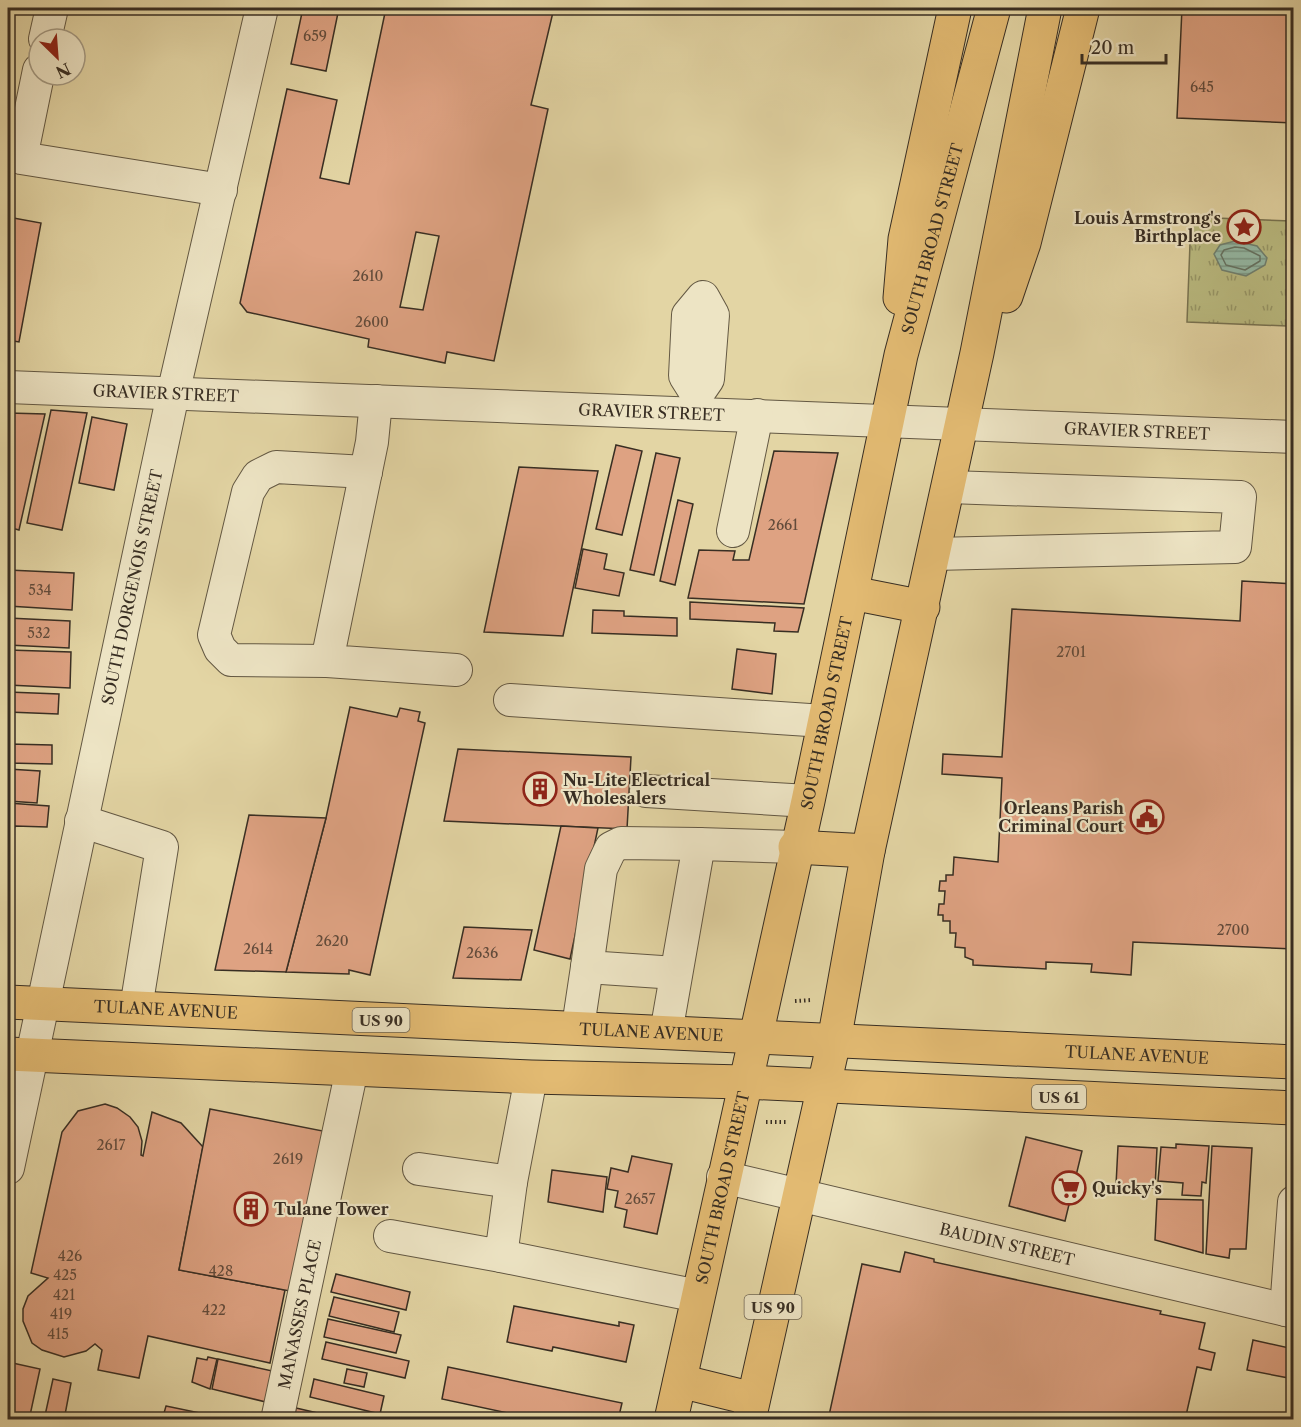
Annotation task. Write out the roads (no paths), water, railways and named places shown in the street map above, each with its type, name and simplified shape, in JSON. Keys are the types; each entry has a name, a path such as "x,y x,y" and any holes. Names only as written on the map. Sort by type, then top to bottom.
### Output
{"main road":[{"path":"888,419 905,239 955,8"},
{"name":"SOUTH BROAD STREET","path":"671,1419 795,847 808,801 901,355 994,8"},
{"path":"834,1041 868,851 963,422 1045,8"},
{"path":"963,422 1024,243 1083,8"},
{"path":"852,593 923,607"},
{"path":"795,847 868,851"},
{"name":"TULANE AVENUE","path":"8,1002 1293,1062"},
{"name":"US 90","path":"751,1409 797,1195 834,1041"},
{"path":"20,1054 531,1077 744,1082"},
{"name":"US 61","path":"744,1082 1293,1108"},
{"path":"680,1382 751,1409"}],"street":[{"path":"48,27 52,8"},
{"name":"SOUTH DORGENOIS STREET","path":"8,1168 20,1054 43,1003 173,394 262,8"},
{"path":"36,87 21,158 221,189"},
{"name":"GRAVIER STREET","path":"8,387 376,401 696,404 758,415 1293,437"},
{"path":"327,661 372,442 376,401"},
{"path":"734,531 758,415"},
{"path":"366,472 276,467 258,476 248,492 214,635 220,649 231,660 327,661 456,670"},
{"path":"934,554 1235,547 1240,496 949,487"},
{"path":"510,700 824,721"},
{"path":"646,791 808,801"},
{"path":"81,821 162,847 136,1008"},
{"path":"578,1028 601,869 611,848 632,841 795,847"},
{"path":"666,1033 699,844"},
{"path":"586,967 676,973"},
{"name":"MANASSES PLACE","path":"277,1419 352,1069"},
{"path":"501,1256 511,1182 531,1077"},
{"path":"419,1169 511,1182"},
{"name":"BAUDIN STREET","path":"723,1177 1290,1311"},
{"path":"1290,1311 1293,1202"},
{"path":"390,1236 698,1296"}],"water":[{"path":"1235,241 1257,246 1267,258 1265,265 1246,276 1222,270 1214,254 1220,245"}],"place":[{"name":"Louis Armstrong's Birthplace","path":"1244,227"},
{"name":"Nu-Lite Electrical Wholesalers","path":"540,789"},
{"name":"Orleans Parish Criminal Court","path":"1147,817"},
{"name":"Quicky's","path":"1069,1188"},
{"name":"Tulane Tower","path":"251,1209"}]}
